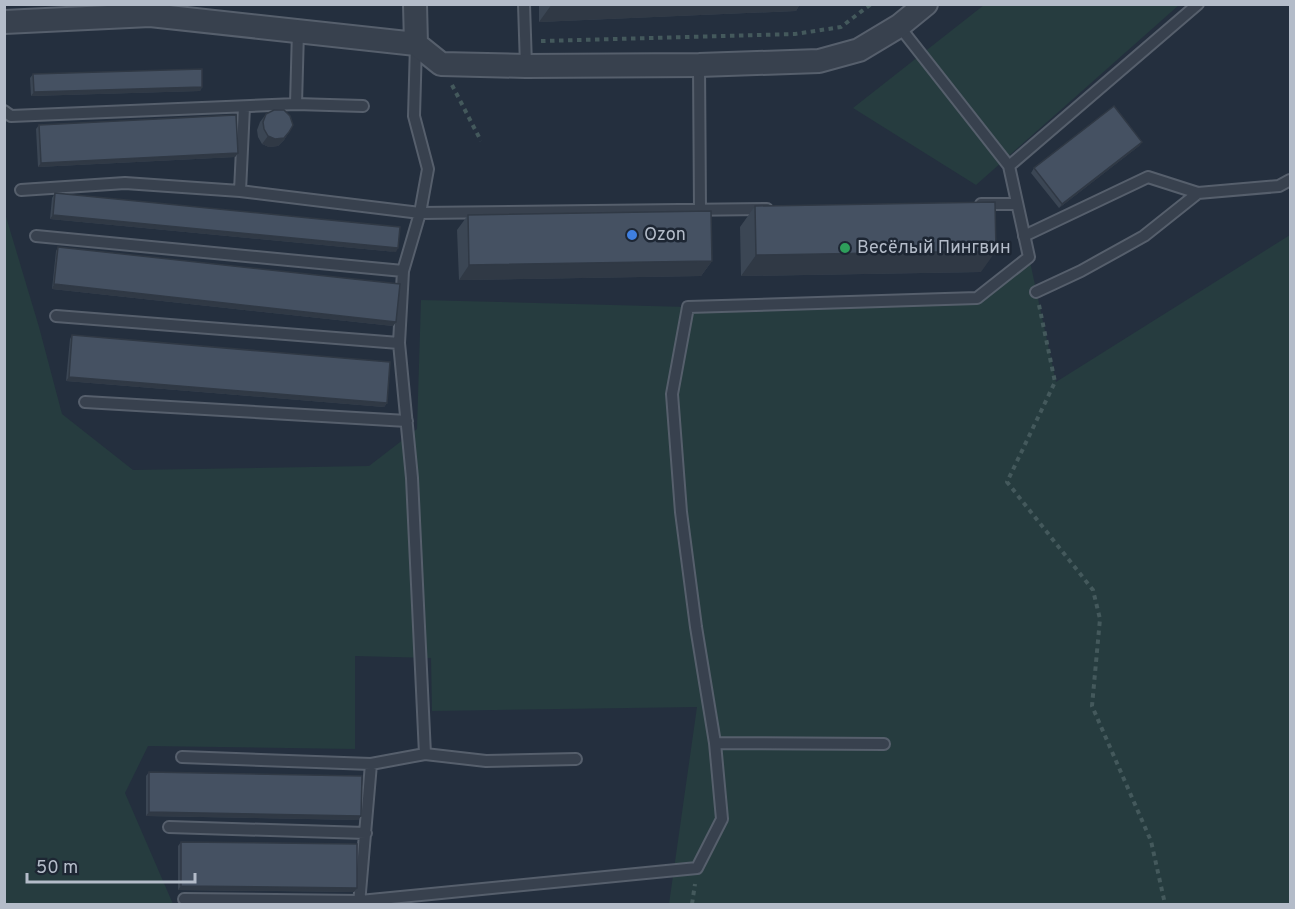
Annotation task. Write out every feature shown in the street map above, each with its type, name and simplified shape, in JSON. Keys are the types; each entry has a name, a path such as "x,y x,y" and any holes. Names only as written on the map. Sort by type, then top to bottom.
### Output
{"street":[{"path":"415,4 416,44"},
{"path":"4,22 150,15 416,44 441,64 699,65 819,61 859,50 899,26 926,4"}],"lane":[{"path":"524,4 526,66"},
{"path":"1009,166 1198,4"},
{"path":"183,899 360,903 697,868 722,819 715,744 696,627 681,512 672,394 688,307 976,298 1029,257 1009,166 899,26"},
{"path":"297,104 298,32"},
{"path":"416,44 414,116 428,169 420,213 403,271 399,343 412,478 425,754"},
{"path":"699,65 700,210"},
{"path":"4,111 10,116 297,104 363,106"},
{"path":"240,191 244,106"},
{"path":"1024,236 1148,177 1198,193 1279,186 1290,180"},
{"path":"21,190 125,183 240,191 420,213 777,209"},
{"path":"1036,292 1144,236 1198,193"},
{"path":"971,205 1017,204"},
{"path":"36,236 403,271"},
{"path":"56,316 399,343"},
{"path":"85,402 407,421"},
{"path":"715,744 884,744"},
{"path":"182,757 371,764 425,754 486,761 576,759"},
{"path":"360,903 371,764"},
{"path":"169,827 366,833"}],"path":[{"path":"526,41 795,34 841,27 871,4"},
{"path":"441,64 481,141"},
{"path":"1036,292 1055,382 1007,482 1094,590 1100,619 1092,706 1151,841 1165,904"}],"green space":[{"path":"984,5 1179,5 976,185 853,108"},
{"path":"4,210 62,414 133,470 369,466 417,429 421,300 688,307 976,298 1029,257 1056,382 1290,235 1290,904 669,904 697,707 432,711 431,658 355,656 355,749 148,746 125,793 173,904 5,904"}],"building":[{"path":"202,69 202,87 34,92 33,74"},
{"path":"1114,106 1142,142 1062,204 1034,168"},
{"path":"274,110 284,110 290,116 293,125 284,138 275,139 268,136 264,129 263,122 266,114"},
{"path":"236,115 238,153 41,163 39,125"},
{"path":"55,193 400,227 398,248 53,215"},
{"path":"995,202 996,251 756,255 755,206"},
{"path":"711,211 712,261 469,265 468,215"},
{"path":"58,247 400,284 396,322 54,284"},
{"path":"72,335 390,362 387,403 69,377"},
{"path":"149,772 362,776 361,816 149,812"},
{"path":"181,842 357,844 357,888 181,886"}],"place":[{"name":"Ozon","path":"632,235"},
{"name":"Весёлый Пингвин","path":"845,248"}]}
